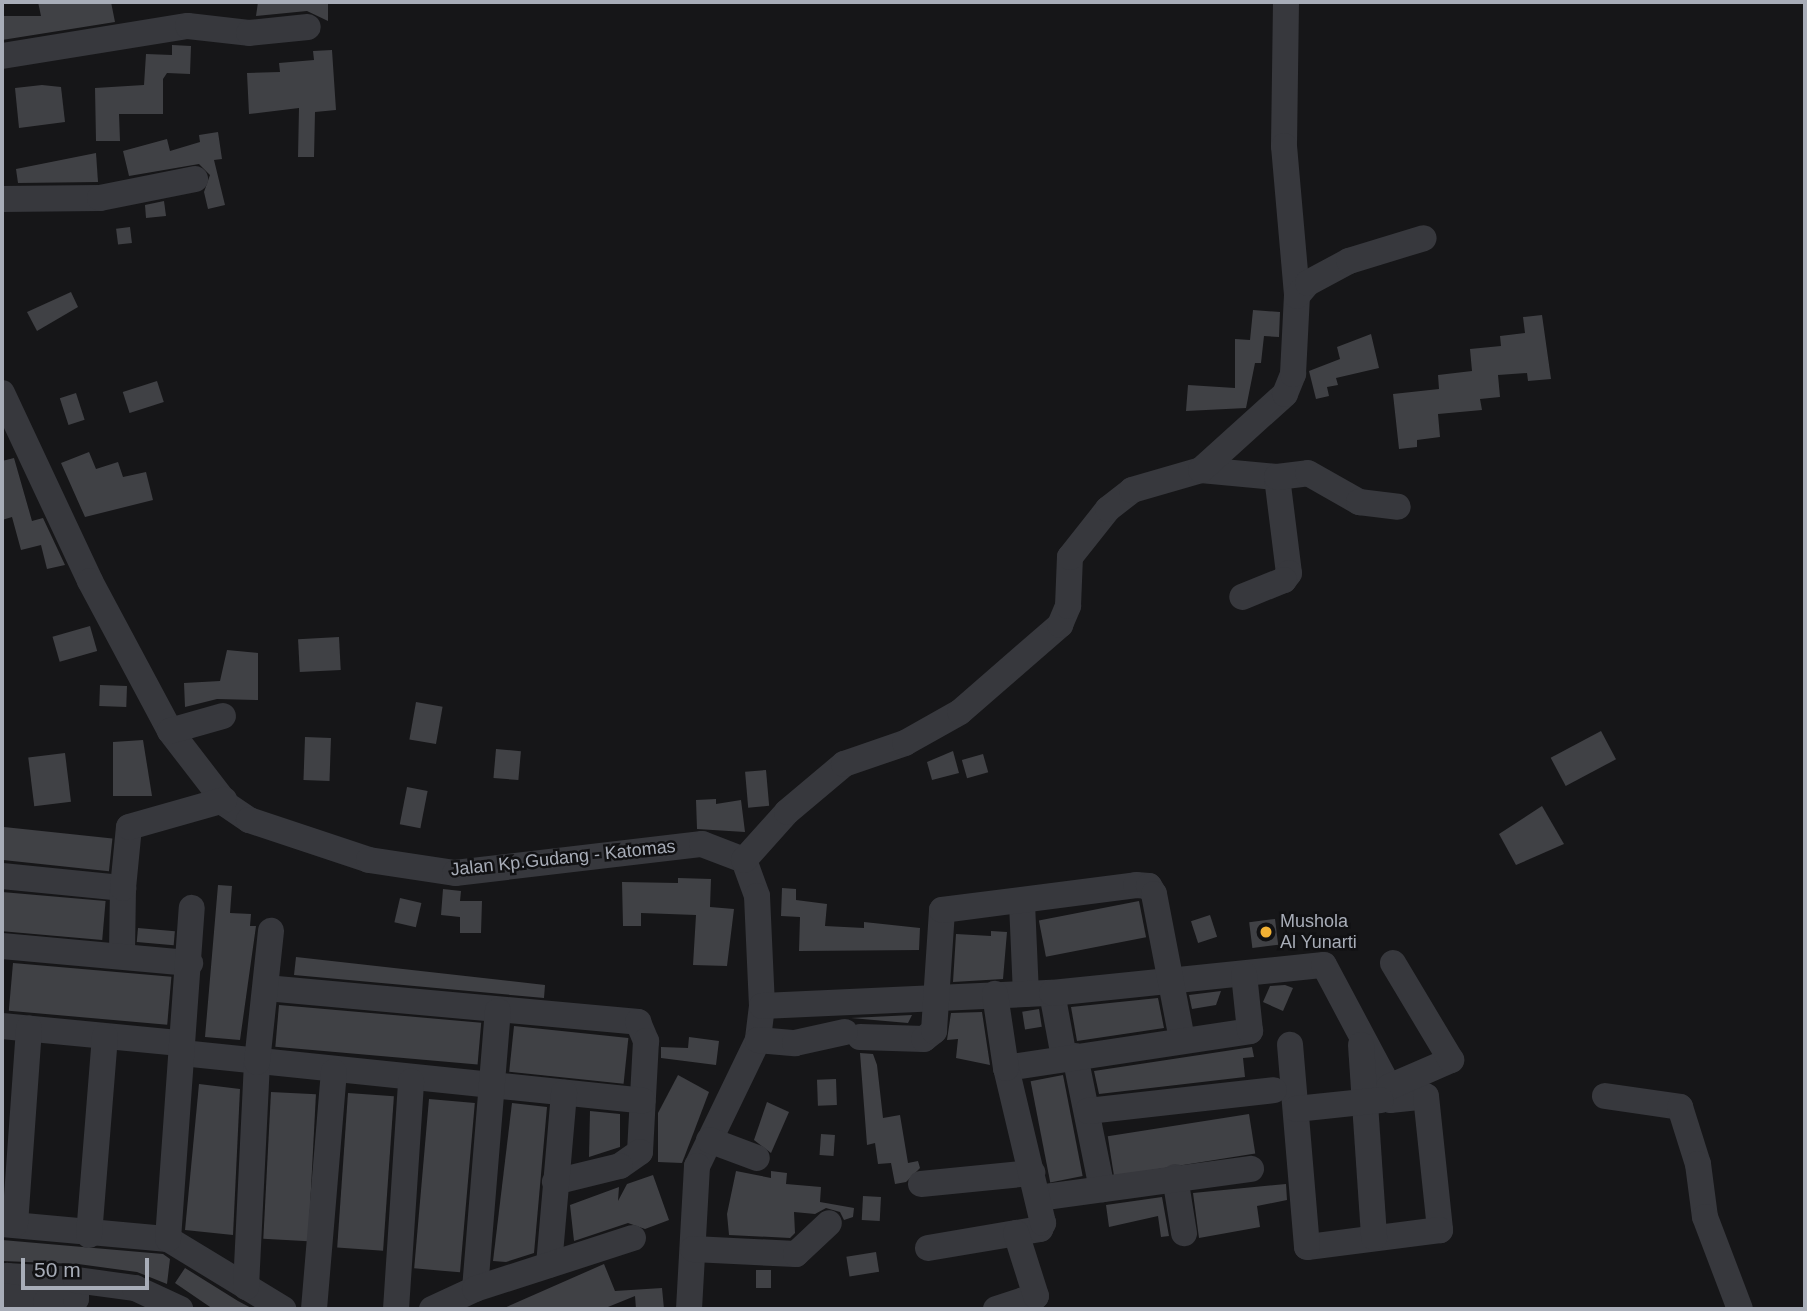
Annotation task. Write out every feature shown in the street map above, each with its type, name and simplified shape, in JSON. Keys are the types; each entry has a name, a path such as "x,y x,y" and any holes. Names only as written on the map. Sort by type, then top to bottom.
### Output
{"street":[{"path":"1201,470 1285,394 1293,374 1297,296 1284,146 1286,2"},
{"path":"2,56 188,26 249,33 308,27"},
{"path":"2,198 100,198 195,179"},
{"path":"1297,296 1323,272 1424,239"},
{"name":"Jalan Kp.Gudang - Katomas","path":"2,393 90,581 170,731 224,800 275,833 369,860 455,873 702,844 744,860"},
{"path":"689,1309 697,1166 758,1040 762,1006 757,896 744,860 788,812 844,764 905,743 960,712 1060,625 1068,606 1070,557 1108,509 1132,490 1201,470 1277,477 1308,473 1359,502 1398,507"},
{"path":"1242,597 1284,580 1289,573 1277,477"},
{"path":"170,731 223,716"},
{"path":"122,955 124,888 130,827 224,800"},
{"path":"2,876 124,888"},
{"path":"758,1040 795,1042 853,1035 929,1036 938,997 940,912 1149,886 1182,1040"},
{"path":"1021,903 1039,994 1070,1057 1088,1111 1102,1189"},
{"path":"168,1239 192,908"},
{"path":"246,1287 257,1062 271,931"},
{"path":"2,946 190,963"},
{"path":"1381,1096 1451,1060 1393,963"},
{"path":"762,1006 1039,994 1169,983 1324,965 1360,1033 1381,1096 1374,1238"},
{"path":"1006,1069 1250,1031 1244,974"},
{"path":"266,988 638,1022 646,1041 640,1152 620,1166 555,1182"},
{"path":"928,1248 1040,1229 1038,1198 1006,1069 995,994"},
{"path":"475,1289 498,1011"},
{"path":"2,1026 105,1037 334,1072 643,1101"},
{"path":"29,1029 9,1224 89,1235 168,1239 283,1309"},
{"path":"89,1235 105,1037"},
{"path":"1290,1045 1307,1247 1440,1230 1426,1096 1429,1069"},
{"path":"314,1309 334,1072"},
{"path":"396,1309 411,1081"},
{"path":"1088,1111 1274,1090"},
{"path":"550,1265 564,1093"},
{"path":"1296,1109 1381,1096 1426,1096"},
{"path":"1605,1096 1680,1107 1698,1164 1705,1217 1740,1309"},
{"path":"709,1140 757,1158"},
{"path":"1038,1198 1175,1177 1251,1169"},
{"path":"921,1184 1032,1172"},
{"path":"1175,1177 1184,1233"},
{"path":"693,1249 796,1254 829,1223"},
{"path":"996,1309 1036,1296 1016,1233"},
{"path":"432,1309 475,1289 633,1238"},
{"path":"2,1283 8,1276 135,1288 180,1309"},
{"path":"2,1296 46,1302 76,1299 83,1281"},
{"path":"83,1281 88,1309"}],"building":[{"path":"38,2 111,2 115,22 2,40 2,16 41,16"},
{"path":"258,2 328,2 328,21 307,11 256,16"},
{"path":"172,45 191,46 190,74 167,73 163,79 163,114 119,114 120,141 96,141 95,88 144,85 146,54 172,55"},
{"path":"332,50 336,110 315,112 314,157 298,157 299,108 249,114 247,73 280,72 279,63 314,60 313,51"},
{"path":"42,85 61,87 65,122 19,128 15,88"},
{"path":"218,132 222,159 214,160 225,205 208,209 204,192 210,175 199,164 129,176 123,151 167,139 170,151 200,142 199,135"},
{"path":"96,153 98,182 18,183 16,169"},
{"path":"164,201 166,216 146,218 145,205"},
{"path":"130,227 132,243 118,245 116,229"},
{"path":"71,292 78,307 37,331 27,312"},
{"path":"1253,310 1280,312 1279,337 1264,336 1261,363 1255,363 1246,408 1186,411 1188,385 1235,388 1235,339 1250,340"},
{"path":"1542,315 1551,379 1528,381 1527,373 1498,375 1500,397 1480,399 1482,410 1438,414 1440,437 1417,440 1417,447 1399,449 1393,394 1439,389 1438,375 1472,371 1470,349 1501,346 1500,336 1525,333 1523,317"},
{"path":"1371,334 1379,368 1336,378 1338,385 1327,387 1329,396 1316,399 1309,371 1340,359 1337,347"},
{"path":"157,381 164,402 130,413 123,392"},
{"path":"76,393 85,420 68,425 60,398"},
{"path":"89,452 96,469 118,462 123,477 146,472 153,500 85,517 61,463"},
{"path":"14,458 32,521 43,518 65,565 47,569 41,545 21,550 12,517 2,520 2,461"},
{"path":"90,626 97,651 60,662 53,637"},
{"path":"339,637 341,670 300,672 298,639"},
{"path":"227,650 258,653 258,700 217,699 185,707 184,683 220,681"},
{"path":"100,685 127,686 126,707 99,706"},
{"path":"416,702 443,707 436,744 409,739"},
{"path":"1601,731 1616,759 1566,786 1551,758"},
{"path":"305,737 331,738 329,781 303,780"},
{"path":"143,740 152,796 113,796 113,742"},
{"path":"496,749 521,751 518,780 493,778"},
{"path":"953,751 959,773 932,780 927,762"},
{"path":"65,753 71,802 34,806 28,758"},
{"path":"983,754 988,772 967,778 962,760"},
{"path":"766,770 769,806 748,808 745,772"},
{"path":"407,787 428,791 420,828 400,824"},
{"path":"716,799 716,804 741,800 745,832 697,829 696,800"},
{"path":"1542,806 1564,844 1516,865 1499,834"},
{"path":"4,827 112,838 109,871 2,860"},
{"path":"678,878 711,879 710,907 734,909 727,966 693,965 696,915 641,913 641,926 623,926 622,882 678,883"},
{"path":"218,885 232,886 230,913 251,914 250,926 256,926 240,1040 205,1037"},
{"path":"782,888 796,889 796,900 827,904 825,926 864,928 864,922 920,928 919,950 799,951 800,917 781,916"},
{"path":"443,889 461,891 460,901 482,901 481,933 460,933 460,917 441,915"},
{"path":"2,892 106,901 102,940 2,931"},
{"path":"400,898 421,903 416,927 394,922"},
{"path":"1139,901 1146,937 1046,957 1039,920"},
{"path":"1210,915 1217,937 1198,943 1191,921"},
{"path":"1275,919 1278,945 1252,948 1249,922"},
{"path":"138,928 175,931 174,945 137,942"},
{"path":"991,931 1007,932 1003,979 953,982 956,934 991,936"},
{"path":"296,957 545,985 544,998 294,975"},
{"path":"13,963 171,977 167,1025 9,1011"},
{"path":"1285,985 1293,988 1283,1011 1263,1002 1270,986"},
{"path":"1221,991 1216,1005 1192,1009 1189,995"},
{"path":"1158,998 1164,1028 1077,1041 1071,1007"},
{"path":"279,1005 481,1023 478,1065 275,1047"},
{"path":"1039,1009 1042,1027 1025,1029 1022,1012"},
{"path":"982,1012 990,1065 956,1058 958,1039 947,1040 951,1013"},
{"path":"912,1015 908,1023 851,1018"},
{"path":"514,1026 628,1038 624,1084 509,1072"},
{"path":"689,1037 719,1041 716,1065 661,1058 661,1047 688,1048"},
{"path":"1252,1047 1254,1057 1243,1058 1245,1077 1099,1094 1094,1071"},
{"path":"860,1053 873,1054 877,1065 883,1118 900,1115 908,1163 918,1161 920,1168 906,1182 895,1184 891,1163 878,1164 875,1143 867,1145"},
{"path":"678,1075 709,1092 682,1163 658,1162 658,1113"},
{"path":"1063,1075 1083,1176 1050,1182 1031,1081"},
{"path":"836,1079 837,1105 818,1106 817,1080"},
{"path":"199,1084 240,1089 233,1235 185,1230"},
{"path":"271,1092 316,1094 308,1241 263,1239"},
{"path":"348,1093 394,1096 383,1251 337,1248"},
{"path":"429,1099 475,1103 460,1272 414,1268"},
{"path":"767,1102 789,1112 771,1153 754,1140"},
{"path":"512,1103 547,1107 534,1253 506,1262 493,1261"},
{"path":"590,1111 620,1114 620,1147 589,1157"},
{"path":"1249,1114 1255,1154 1114,1176 1108,1136"},
{"path":"821,1134 835,1135 834,1156 820,1155"},
{"path":"736,1171 771,1178 771,1171 787,1173 786,1184 821,1187 820,1202 854,1208 853,1217 844,1220 840,1212 826,1208 815,1214 794,1212 795,1233 790,1238 729,1235 727,1214"},
{"path":"653,1175 669,1220 645,1229 628,1223 574,1241 570,1205 619,1187 618,1201 627,1184"},
{"path":"1286,1184 1287,1200 1257,1206 1260,1227 1199,1238 1193,1193"},
{"path":"863,1196 881,1197 880,1221 862,1220"},
{"path":"1162,1197 1169,1236 1161,1237 1158,1216 1109,1227 1106,1205"},
{"path":"2,1240 163,1254 170,1259 167,1284 137,1272 78,1264 2,1261"},
{"path":"876,1252 879,1272 849,1276 846,1257"},
{"path":"604,1264 615,1291 662,1288 664,1309 636,1309 635,1296 603,1309 502,1309"},
{"path":"185,1268 253,1309 213,1309 175,1283"},
{"path":"756,1270 771,1270 771,1288 756,1288"}],"place":[{"name":"Mushola Al Yunarti","path":"1266,932"}]}
